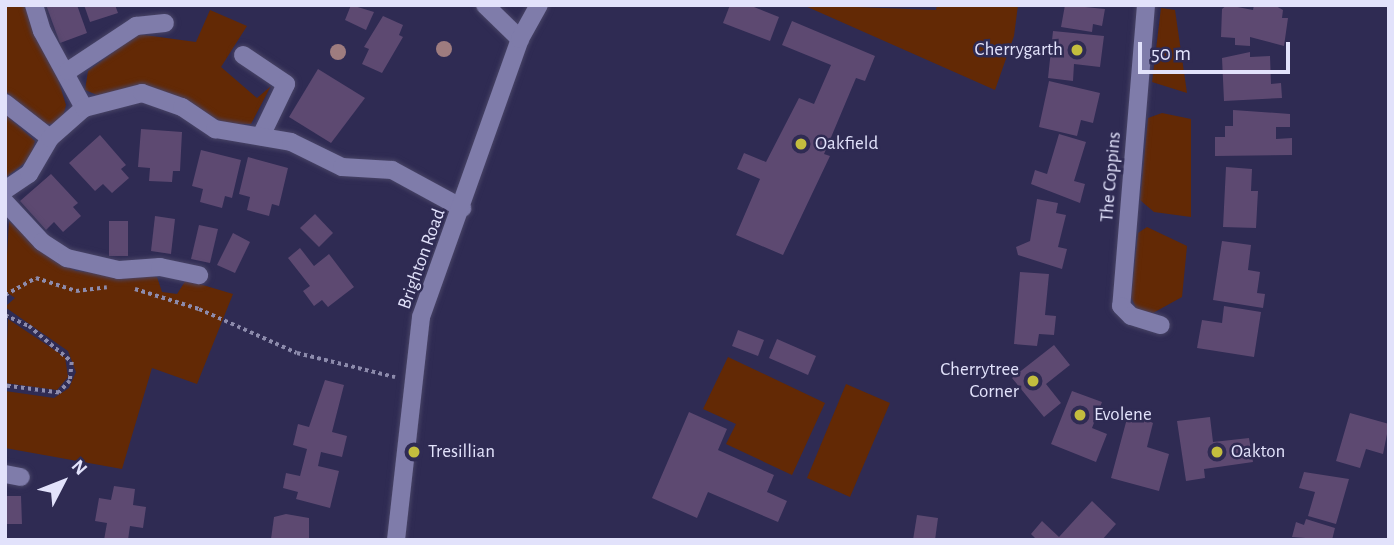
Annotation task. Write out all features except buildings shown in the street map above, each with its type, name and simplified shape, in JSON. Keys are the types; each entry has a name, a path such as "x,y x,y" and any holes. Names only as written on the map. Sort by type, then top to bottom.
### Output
{"street":[{"path":"34,5 42,32 68,71 84,108"},
{"path":"485,5 520,39"},
{"name":"Brighton Road","path":"396,540 421,317 520,39 539,5"},
{"name":"The Coppins","path":"1146,5 1121,306 1131,316 1161,325"},
{"path":"68,71 136,26 165,23"},
{"path":"243,55 286,84 261,136"},
{"path":"5,190 29,174 50,138 84,108 142,93 182,107 215,129 291,142 342,167 393,170 462,208"},
{"path":"5,103 50,138"},
{"path":"5,202 42,242 67,258 119,270 160,267 199,275"}],"path":[{"path":"5,295 36,278 76,291 120,287"},
{"path":"131,289 199,309 297,353 414,381"},
{"path":"5,315 29,326 72,362 70,381 59,393 5,386"}],"shaded area":[{"path":"5,5 24,5 55,69 66,105 63,117 53,124 43,124 5,91"},
{"path":"803,5 936,10 937,5 1018,5 1014,36 995,90"},
{"path":"1161,8 1175,10 1187,93 1152,82"},
{"path":"210,10 247,26 221,67 257,98 271,86 251,124 227,124 149,86 97,95 85,90 88,71 137,34 196,42"},
{"path":"1162,113 1191,119 1191,217 1154,212 1140,200 1148,118"},
{"path":"5,114 35,141 31,158 5,178"},
{"path":"9,221 44,254 76,271 157,277 162,292 177,294 186,280 233,294 197,384 152,368 122,469 5,448 5,391 54,398 69,388 76,372 68,351 5,307 15,298 5,291"},
{"path":"1147,227 1187,246 1182,297 1153,313 1137,310 1131,297 1138,233"},
{"path":"8,319 65,357 68,377 57,390 5,383"},
{"path":"728,357 825,403 792,475 726,444 736,424 703,409"},
{"path":"846,384 890,403 850,497 807,478"}],"place":[{"name":"Cherrygarth","path":"1077,50"},
{"name":"Oakfield","path":"801,144"},
{"name":"Cherrytree Corner","path":"1033,381"},
{"name":"Evolene","path":"1080,415"},
{"name":"Tresillian","path":"414,452"},
{"name":"Oakton","path":"1217,452"}]}
